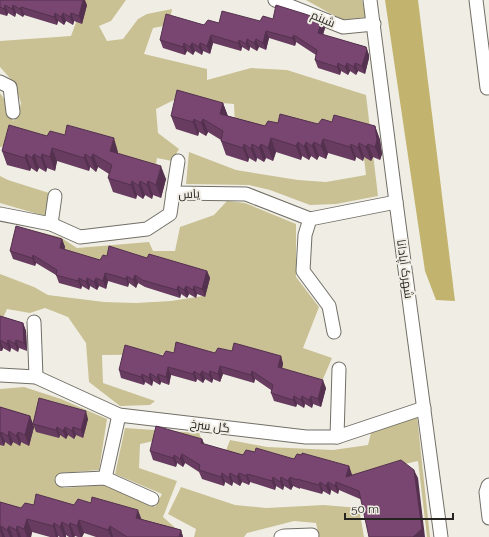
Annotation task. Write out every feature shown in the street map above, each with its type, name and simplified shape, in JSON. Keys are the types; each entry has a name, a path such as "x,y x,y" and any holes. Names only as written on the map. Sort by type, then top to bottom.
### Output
{"street":[{"name":"شبنم","path":"275,0 343,27 374,24"},
{"name":"شهرک آپادانا","path":"370,0 441,537"},
{"path":"476,0 487,88"},
{"path":"0,82 10,87 13,112"},
{"path":"173,193 178,161"},
{"name":"یاس","path":"0,214 51,224 80,237 147,229 170,214 173,193 246,194 310,219"},
{"path":"51,224 55,196"},
{"path":"334,332 329,306 303,271 305,235 310,219 396,202"},
{"path":"34,322 36,377"},
{"path":"337,437 338,369"},
{"name":"گل سرخ","path":"0,375 36,377 119,415 306,437 337,437 424,408"},
{"path":"105,478 119,415"},
{"path":"62,480 105,478 152,499"},
{"path":"489,485 486,492 489,518"},
{"path":"281,537 312,535"}],"shaded area":[{"path":"59,0 126,0 111,21 99,26 107,41 123,39 138,19 147,14 172,9 169,25 153,28 144,54 207,69 207,80 251,68 287,70 366,95 378,196 336,204 310,205 270,190 249,185 186,184 189,152 236,170 298,180 326,182 366,175 362,141 235,126 234,104 176,99 156,109 158,133 179,149 172,161 157,158 154,178 8,146 0,147 0,93 8,105 13,121 18,116 21,103 15,84 0,67 0,41 71,36 82,6"},
{"path":"306,0 362,0 366,17 342,20"},
{"path":"385,0 418,0 455,301 436,300 425,271"},
{"path":"0,176 49,193 45,216 0,203"},
{"path":"227,201 245,203 296,224 296,277 319,307 303,348 332,358 317,393 207,354 102,355 103,383 155,401 150,405 120,406 89,382 86,343 68,317 45,308 30,313 7,309 0,325 0,274 34,287 48,295 104,302 136,303 171,301 203,296 202,272 76,265 49,250 12,240 16,226 60,237 77,248 149,242 153,251 175,251 180,227 214,215"},
{"path":"24,387 61,399 107,419 99,470 61,473 55,483 64,488 103,485 155,507 162,494 115,474 125,428 199,433 206,449 225,453 230,440 267,447 333,450 368,445 371,433 417,416 430,537 427,537 418,461 351,476 293,468 158,440 140,444 139,468 177,481 163,517 179,531 0,520 0,389"},
{"path":"181,487 235,505 266,508 324,505 359,508 364,537 319,537 316,523 294,521 247,533 244,537 194,537 196,529 168,514"}],"building":[{"path":"0,0 83,0 79,16 71,13 70,17 63,13 61,17 55,13 54,17 21,7 20,9 13,5 12,9 5,5 4,9 0,7"},
{"path":"276,5 322,20 318,33 366,47 367,50 362,66 355,63 354,67 347,63 345,67 338,63 337,67 315,60 317,50 294,35 292,38 266,31 263,43 256,39 254,43 247,39 246,44 239,40 238,43 211,35 207,46 200,43 199,47 192,43 190,47 184,43 183,47 160,40 166,14 204,25 208,20 219,23 222,11 260,21 263,16 273,19"},
{"path":"177,90 223,103 220,114 265,126 268,121 278,123 280,114 318,124 322,119 332,122 334,115 375,126 377,140 375,147 368,144 366,147 359,143 358,148 351,144 350,147 323,139 321,146 314,142 312,146 306,142 304,147 298,142 296,146 271,138 268,148 261,144 259,148 252,144 251,149 244,144 243,148 221,141 223,131 203,119 201,123 194,119 193,122 171,116"},
{"path":"9,125 47,136 50,131 65,135 67,125 114,138 110,151 161,166 156,185 148,181 147,185 140,181 139,186 132,181 131,185 108,178 112,165 93,154 91,158 85,154 84,158 52,148 50,157 42,154 41,158 34,154 32,158 26,154 25,158 2,151"},
{"path":"16,226 62,239 60,248 100,260 103,255 107,256 109,246 147,258 149,254 207,271 202,289 194,286 193,290 186,286 184,290 178,286 177,290 142,280 135,275 133,280 127,276 126,279 105,273 103,281 96,278 94,282 87,278 86,282 79,278 78,281 56,275 57,270 33,255 32,258 10,251"},
{"path":"0,316 23,323 24,343 16,340 15,344 8,340 7,344 0,340"},
{"path":"176,342 215,353 218,348 232,351 234,343 281,356 278,367 323,380 318,399 311,396 309,400 302,396 301,400 294,396 293,400 271,393 273,385 252,371 251,375 220,366 218,374 210,371 209,375 202,371 200,375 194,371 193,374 168,367 166,377 158,374 157,378 150,373 149,378 142,374 141,377 119,370 125,345 163,356 166,351 174,353"},
{"path":"39,398 86,411 81,430 73,427 72,431 65,427 63,431 57,427 56,430 33,424"},
{"path":"0,407 30,416 25,435 18,432 16,436 9,431 8,436 1,432 0,435"},
{"path":"156,426 202,439 201,443 243,455 246,450 255,452 256,448 294,459 297,454 302,455 302,453 349,466 346,477 401,460 414,470 422,529 413,537 369,537 359,491 336,482 335,486 328,482 326,486 320,482 319,485 290,477 288,481 281,477 280,482 273,477 272,481 247,474 246,476 239,473 237,477 230,473 229,478 222,473 221,477 199,470 200,465 182,454 180,459 174,455 173,458 150,451"},
{"path":"36,494 74,505 78,499 91,503 92,497 138,510 136,518 181,530 179,537 127,537 110,526 108,530 79,520 77,526 70,523 69,526 62,522 60,527 54,523 53,526 27,519 24,529 17,526 16,530 9,526 7,530 1,526 0,528 0,502 21,508 25,503 34,505"}]}
